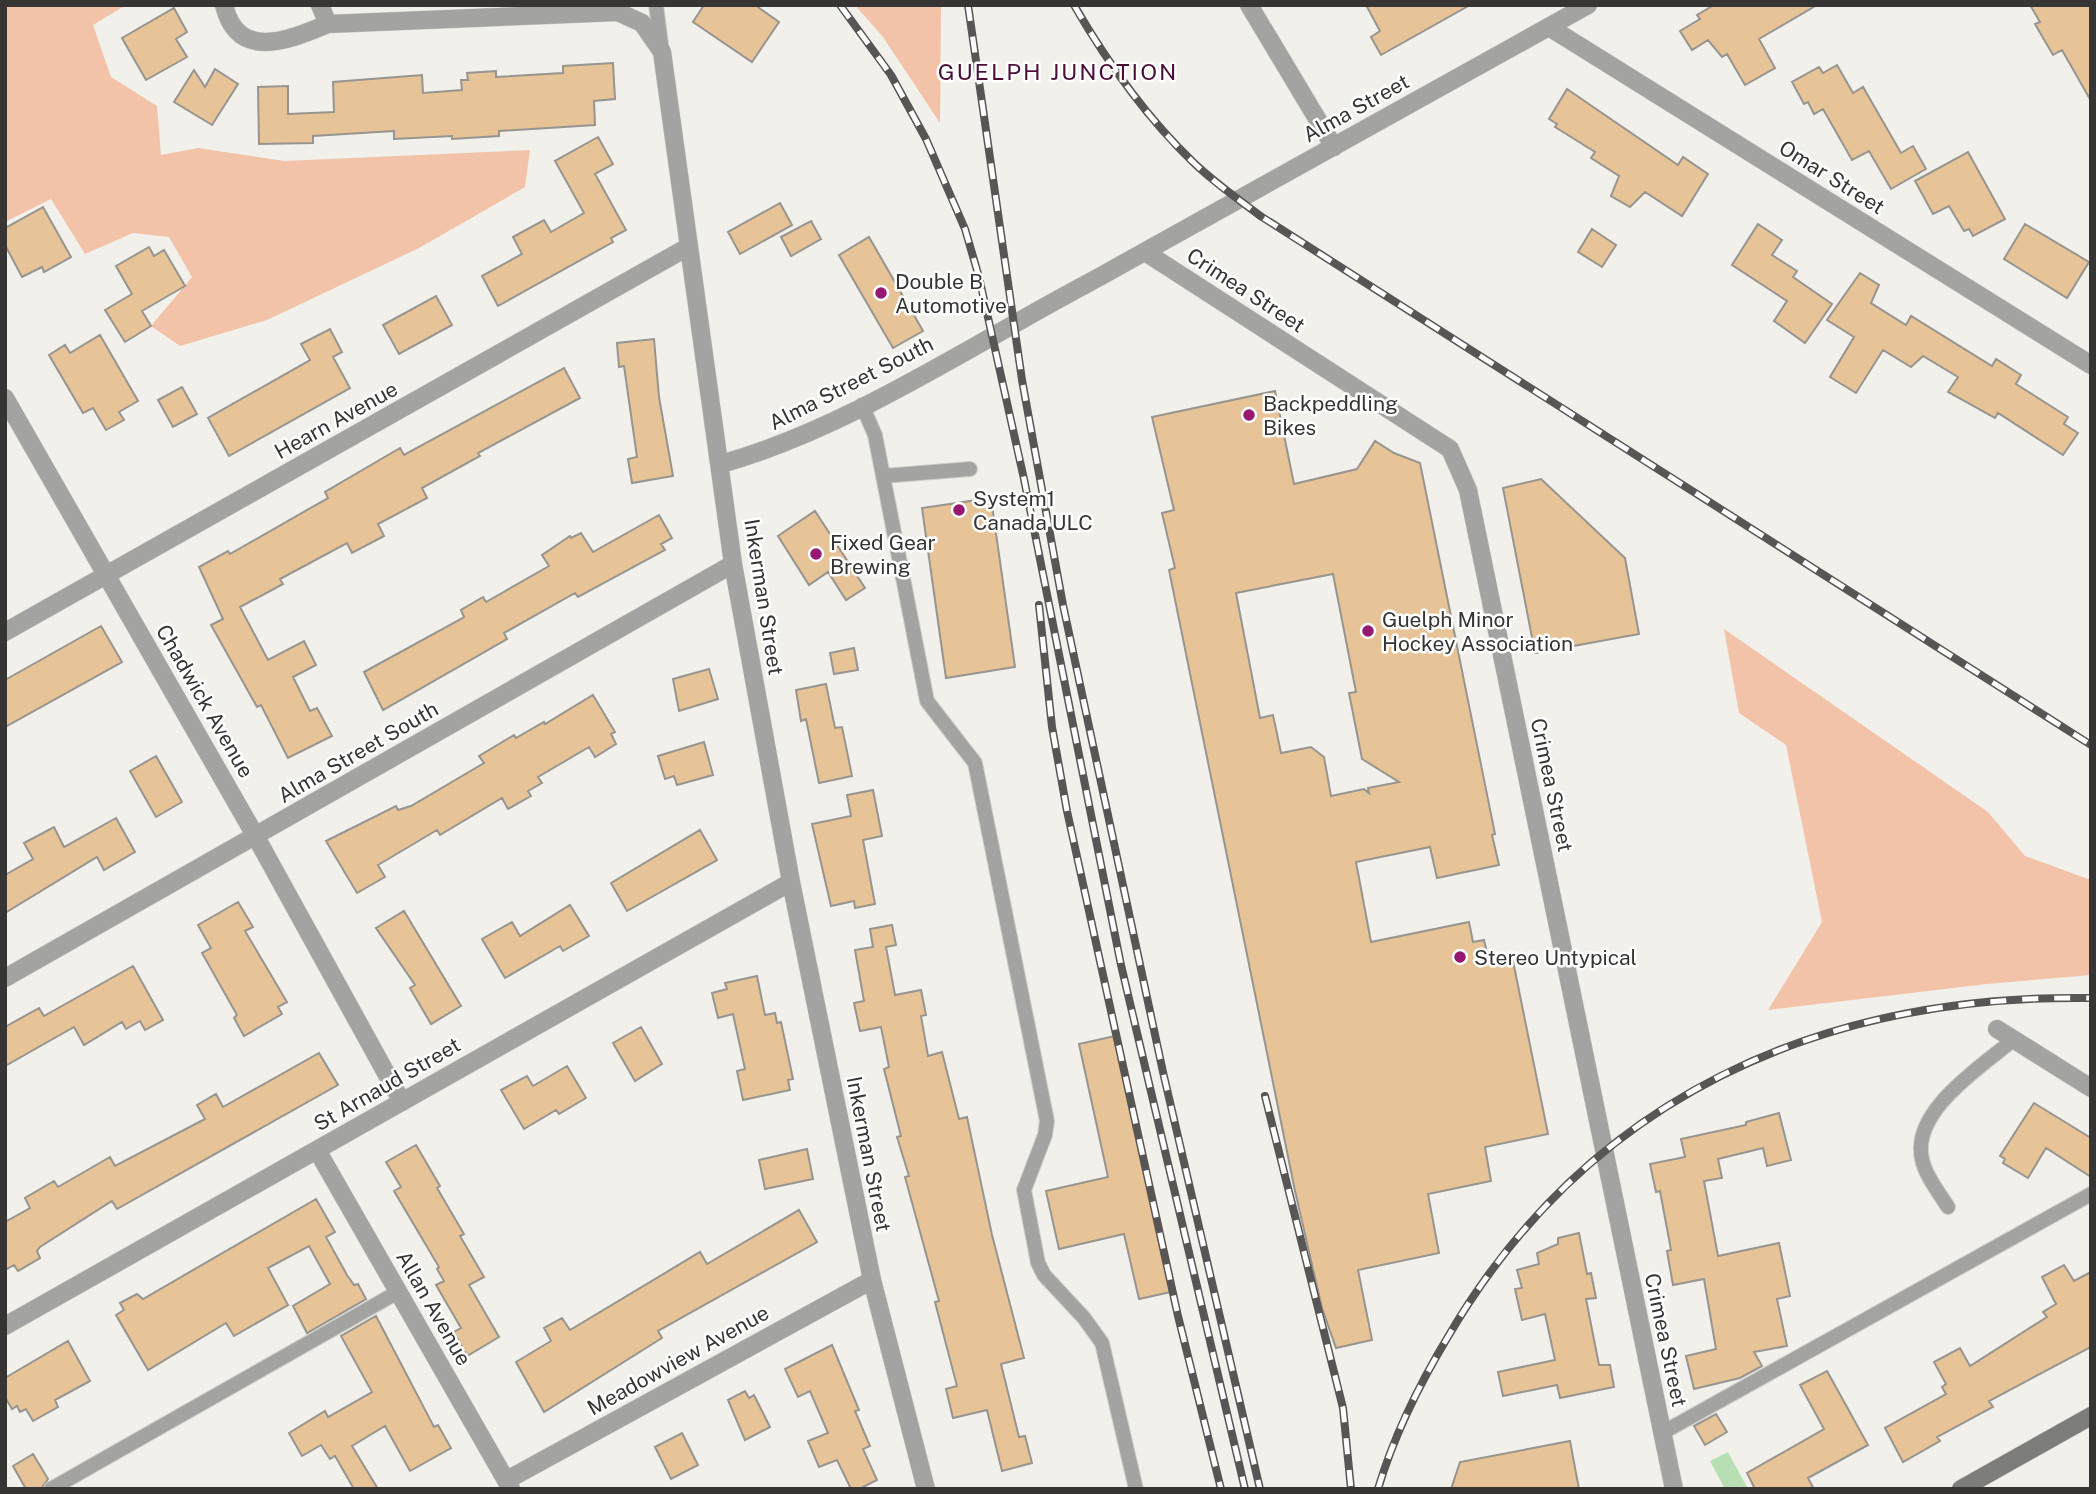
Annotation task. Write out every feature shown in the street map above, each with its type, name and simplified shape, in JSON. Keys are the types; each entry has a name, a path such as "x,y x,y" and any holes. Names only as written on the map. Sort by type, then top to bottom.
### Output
{"main road":[{"path":"1961,1489 2091,1416"}],"street":[{"name":"Inkerman Street","path":"224,5 232,26 253,41 272,44 291,40 328,24 618,12 642,23 662,52 733,564 791,882 872,1280 926,1489"},
{"path":"320,5 328,24"},
{"path":"1249,5 1334,146"},
{"name":"Alma Street","path":"1145,252 1588,5"},
{"name":"Omar Street","path":"1549,27 2091,365"},
{"name":"Hearn Avenue","path":"5,632 688,247"},
{"name":"Alma Street South","path":"721,464 771,450 862,405 1145,252"},
{"name":"Crimea Street","path":"1145,252 1450,449 1468,490 1674,1489"},
{"name":"Chadwick Avenue","path":"5,398 256,837 402,1102"},
{"name":"Alma Street South","path":"5,978 733,564"},
{"name":"St Arnaud Street","path":"5,1326 791,882"},
{"path":"1997,1029 2091,1088"},
{"name":"Allan Avenue","path":"317,1150 509,1485"},
{"name":"Meadowview Avenue","path":"509,1485 872,1280"}],"lane":[{"path":"656,5 662,52"},
{"path":"862,405 875,435 927,701 975,763 1047,1121 1045,1135 1024,1190 1038,1263 1044,1275 1084,1318 1102,1343 1136,1489"},
{"path":"883,476 970,469"},
{"path":"1948,1207 1922,1162 1920,1147 1929,1116 1947,1096 2014,1040"},
{"path":"1662,1433 2091,1194"},
{"path":"51,1489 398,1292"}],"shaded area":[{"path":"5,5 126,5 93,25 111,77 157,106 161,155 198,148 284,161 530,150 525,187 419,248 267,320 180,346 151,326 192,277 169,237 133,233 85,254 51,199 5,222"},
{"path":"855,5 941,5 940,123 883,37"},
{"path":"1724,629 1988,812 2025,856 2091,880 2091,975 1987,984 1768,1010 1822,922 1786,745 1739,713"},
{"path":"1728,1452 1747,1487 1725,1489 1710,1461"}],"building":[{"path":"704,5 755,5 779,22 752,62 693,22"},
{"path":"1366,5 1470,5 1381,55 1371,37 1380,31"},
{"path":"1714,5 1817,5 1759,39 1775,68 1745,85 1727,54 1722,57 1708,40 1692,50 1680,31 1700,19 1697,15"},
{"path":"2030,5 2091,5 2091,101 2062,50 2053,55 2035,24 2040,22"},
{"path":"174,8 187,32 176,39 187,57 146,80 122,38"},
{"path":"613,63 615,99 594,101 595,125 499,131 499,136 452,139 452,136 394,139 394,131 313,136 313,143 259,144 258,87 288,86 288,114 334,112 333,82 422,75 423,93 462,90 461,80 468,80 467,73 496,71 496,77 563,73 563,66"},
{"path":"1837,65 1853,93 1863,87 1901,153 1913,146 1926,169 1891,189 1869,151 1852,160 1823,109 1814,114 1808,102 1804,104 1792,82 1819,67 1823,73"},
{"path":"215,69 238,84 212,125 174,102 194,70 205,87"},
{"path":"1567,89 1678,165 1683,157 1708,174 1682,216 1645,192 1630,207 1611,196 1619,176 1591,158 1595,152 1555,127 1557,124 1549,119"},
{"path":"598,137 613,164 595,174 626,230 611,238 613,242 498,306 482,276 522,254 513,237 544,220 551,232 584,213 555,161"},
{"path":"1968,152 2005,219 1973,236 1969,229 1964,231 1949,206 1933,214 1915,181"},
{"path":"780,203 792,225 740,254 728,232"},
{"path":"43,207 71,257 44,272 42,267 22,277 5,245 5,228"},
{"path":"811,221 821,239 791,256 781,237"},
{"path":"1758,224 1782,240 1772,255 1797,271 1793,277 1832,304 1805,343 1774,321 1787,301 1732,265"},
{"path":"2025,224 2089,262 2067,298 2004,259"},
{"path":"1592,229 1616,245 1602,267 1578,252"},
{"name":"Double B Automotive","path":"869,237 923,331 893,348 839,255"},
{"path":"149,247 154,256 164,250 185,286 142,311 151,326 125,342 105,310 132,294 116,266"},
{"path":"1860,273 1879,285 1871,303 1906,325 1911,316 1992,366 1996,359 2021,375 2016,384 2068,417 2064,424 2078,433 2063,455 1998,413 1995,418 1948,392 1958,377 1923,356 1911,367 1883,350 1856,393 1830,377 1854,337 1827,320"},
{"path":"436,296 452,325 399,354 383,325"},
{"path":"330,329 342,352 333,357 350,388 229,456 208,418 310,360 301,344"},
{"path":"100,335 138,401 119,412 124,420 106,430 93,408 83,413 49,355 65,345 70,353"},
{"path":"654,339 659,397 673,476 632,483 628,459 637,457 624,366 619,367 617,343"},
{"path":"564,368 580,398 478,453 480,456 422,488 427,498 378,524 384,536 352,553 347,543 280,579 283,584 240,607 268,660 304,641 316,665 293,677 310,711 317,708 332,736 288,758 261,705 257,707 211,625 223,619 199,567 228,551 230,554 328,498 325,492 400,448 404,455"},
{"path":"182,387 197,414 173,427 158,400"},
{"path":"1275,391 1294,484 1357,469 1375,441 1394,453 1420,463 1495,834 1492,835 1499,865 1437,878 1430,847 1356,862 1371,942 1469,922 1473,942 1484,940 1490,965 1513,961 1548,1134 1485,1147 1491,1181 1428,1194 1439,1253 1358,1270 1372,1340 1336,1348 1322,1308 1295,1191 1169,570 1175,568 1162,513 1174,510 1152,417","holes":["1333,574 1356,692 1349,693 1362,759 1399,782 1368,788 1369,793 1364,789 1331,796 1324,757 1311,747 1281,753 1273,715 1260,718 1236,593"]},
{"path":"1541,479 1625,558 1639,634 1535,653 1503,488"},
{"path":"991,498 1015,667 946,678 922,508"},
{"name":"Fixed Gear Brewing","path":"815,511 865,588 846,600 828,572 809,585 778,536"},
{"path":"659,515 672,538 661,544 665,550 578,597 575,593 504,633 507,639 383,710 364,672 461,619 464,617 461,610 483,597 486,602 549,566 542,555 570,536 571,538 581,533 593,552"},
{"path":"101,626 122,662 5,727 5,680"},
{"path":"854,648 858,670 834,674 830,653"},
{"path":"709,669 718,699 679,711 673,679"},
{"path":"826,684 835,728 842,727 852,776 819,783 806,719 801,721 796,690"},
{"path":"593,695 615,732 611,734 616,744 595,757 589,747 538,777 542,783 528,791 531,796 508,809 502,798 440,835 437,830 378,865 385,877 357,893 326,841 396,806 398,810 411,806 484,763 479,756 514,735 516,738 544,722 545,724"},
{"path":"704,742 713,775 677,785 674,776 665,779 658,756"},
{"path":"156,756 182,802 156,817 130,771"},
{"path":"873,790 882,836 863,840 875,904 855,908 854,901 831,906 812,824 851,816 847,795"},
{"path":"116,818 135,852 104,870 97,857 5,913 5,875 33,859 24,843 54,827 64,847"},
{"path":"700,830 717,860 627,911 611,883"},
{"path":"238,902 253,927 245,931 287,1002 278,1007 282,1014 244,1036 234,1018 237,1015 202,953 211,948 198,925"},
{"path":"570,905 589,936 563,951 560,946 505,978 482,939 512,922 520,936"},
{"path":"404,911 461,1006 431,1024 410,988 415,985 376,928"},
{"path":"892,925 896,945 886,947 895,995 921,990 926,1015 921,1016 928,1056 942,1052 959,1119 967,1117 992,1235 1024,1358 1001,1364 1019,1437 1025,1436 1032,1463 1002,1471 987,1410 953,1418 946,1389 957,1386 935,1302 939,1301 905,1177 909,1176 897,1137 901,1136 884,1069 889,1067 881,1027 860,1031 854,1003 864,1001 855,950 873,947 870,929"},
{"path":"133,966 163,1020 145,1030 140,1021 126,1029 122,1022 84,1045 74,1027 5,1066 5,1027 39,1008 44,1016"},
{"path":"757,976 765,1015 775,1013 777,1023 781,1022 793,1079 788,1080 790,1090 743,1100 737,1071 745,1069 733,1014 718,1018 712,993 727,989 725,983"},
{"path":"641,1027 662,1064 635,1081 613,1043"},
{"path":"1115,1036 1171,1292 1139,1299 1124,1234 1059,1249 1046,1191 1108,1177 1079,1044"},
{"path":"319,1053 338,1085 117,1209 112,1201 40,1247 37,1251 40,1258 18,1271 14,1265 5,1270 5,1222 30,1208 25,1198 54,1181 58,1187 110,1157 115,1166 205,1119 197,1105 216,1094 223,1107"},
{"path":"567,1066 586,1098 559,1114 556,1110 524,1129 501,1090 527,1076 533,1086"},
{"path":"2034,1103 2091,1138 2091,1177 2046,1148 2028,1178 2003,1163 2005,1159 2000,1156"},
{"path":"1779,1113 1791,1160 1767,1166 1763,1148 1718,1159 1722,1178 1704,1181 1718,1256 1779,1243 1790,1296 1777,1299 1787,1346 1754,1352 1762,1366 1740,1378 1694,1389 1686,1356 1716,1349 1704,1279 1673,1285 1667,1251 1671,1250 1660,1191 1656,1192 1650,1164 1685,1157 1681,1139 1746,1125 1746,1122"},
{"path":"416,1145 464,1234 460,1236 484,1277 469,1285 499,1337 467,1356 454,1332 461,1328 436,1285 444,1281 437,1269 439,1267 394,1191 401,1187 386,1162"},
{"path":"807,1149 813,1179 765,1189 759,1160"},
{"path":"316,1199 335,1232 326,1237 347,1275 354,1285 358,1284 366,1299 307,1333 293,1306 330,1284 309,1246 268,1268 288,1305 234,1336 226,1323 148,1370 116,1315 124,1310 120,1303 137,1294 143,1299"},
{"path":"799,1210 817,1242 658,1331 662,1338 544,1412 516,1362 551,1341 544,1328 562,1318 570,1330 700,1252 707,1264"},
{"path":"1579,1233 1587,1274 1591,1273 1596,1298 1586,1299 1599,1365 1610,1365 1614,1387 1560,1398 1557,1385 1503,1396 1498,1372 1555,1360 1545,1314 1522,1320 1515,1289 1522,1288 1517,1270 1539,1264 1537,1253 1558,1244 1558,1238"},
{"path":"2064,1265 2074,1281 2091,1272 2091,1347 1989,1401 1993,1407 1937,1437 1940,1441 1903,1462 1885,1428 1946,1394 1942,1387 1946,1384 1934,1362 1960,1348 1970,1366 2047,1317 2043,1312 2056,1304 2042,1277"},
{"path":"376,1316 434,1427 438,1425 451,1448 410,1471 385,1426 352,1446 378,1489 354,1489 335,1456 330,1459 321,1445 302,1456 289,1433 325,1411 328,1417 372,1392 341,1336"},
{"path":"68,1341 90,1381 55,1400 58,1407 33,1421 26,1409 20,1412 17,1406 12,1409 5,1397 5,1378"},
{"path":"832,1345 859,1410 855,1411 870,1446 863,1449 877,1480 859,1489 851,1489 837,1460 819,1467 808,1441 828,1433 810,1391 798,1397 785,1369"},
{"path":"1827,1371 1868,1445 1808,1478 1814,1489 1755,1489 1747,1473 1824,1429 1800,1385"},
{"path":"745,1391 749,1398 754,1395 770,1427 745,1440 728,1400"},
{"path":"1716,1414 1727,1432 1705,1445 1694,1426"},
{"path":"682,1433 698,1465 671,1479 655,1447"},
{"path":"1570,1441 1579,1489 1451,1489 1460,1462"},
{"path":"33,1454 48,1479 41,1489 26,1489 13,1466"}],"railway":[{"path":"840,5 891,75 926,139 965,229 979,277 1024,479 1121,965 1245,1489"},
{"path":"968,5 1022,380 1063,605 1163,1072 1260,1489"},
{"path":"1074,5 1114,68 1160,127 1202,170 1262,217 2091,745"},
{"path":"1039,605 1052,727 1067,811 1178,1316 1221,1489"},
{"path":"1378,1489 1400,1429 1428,1372 1449,1335 1506,1252 1570,1181 1642,1123 1721,1076 1806,1040 1896,1015 1992,1002 2091,998"},
{"path":"1265,1096 1343,1408 1351,1489"}],"place":[{"name":"Double B Automotive","path":"881,293"},
{"name":"Backpeddling Bikes","path":"1249,415"},
{"name":"System1 Canada ULC","path":"959,510"},
{"name":"Fixed Gear Brewing","path":"816,554"},
{"name":"Guelph Minor Hockey Association","path":"1368,631"},
{"name":"Stereo Untypical","path":"1460,957"}],"district":[{"name":"GUELPH JUNCTION","path":"1058,71"}]}
